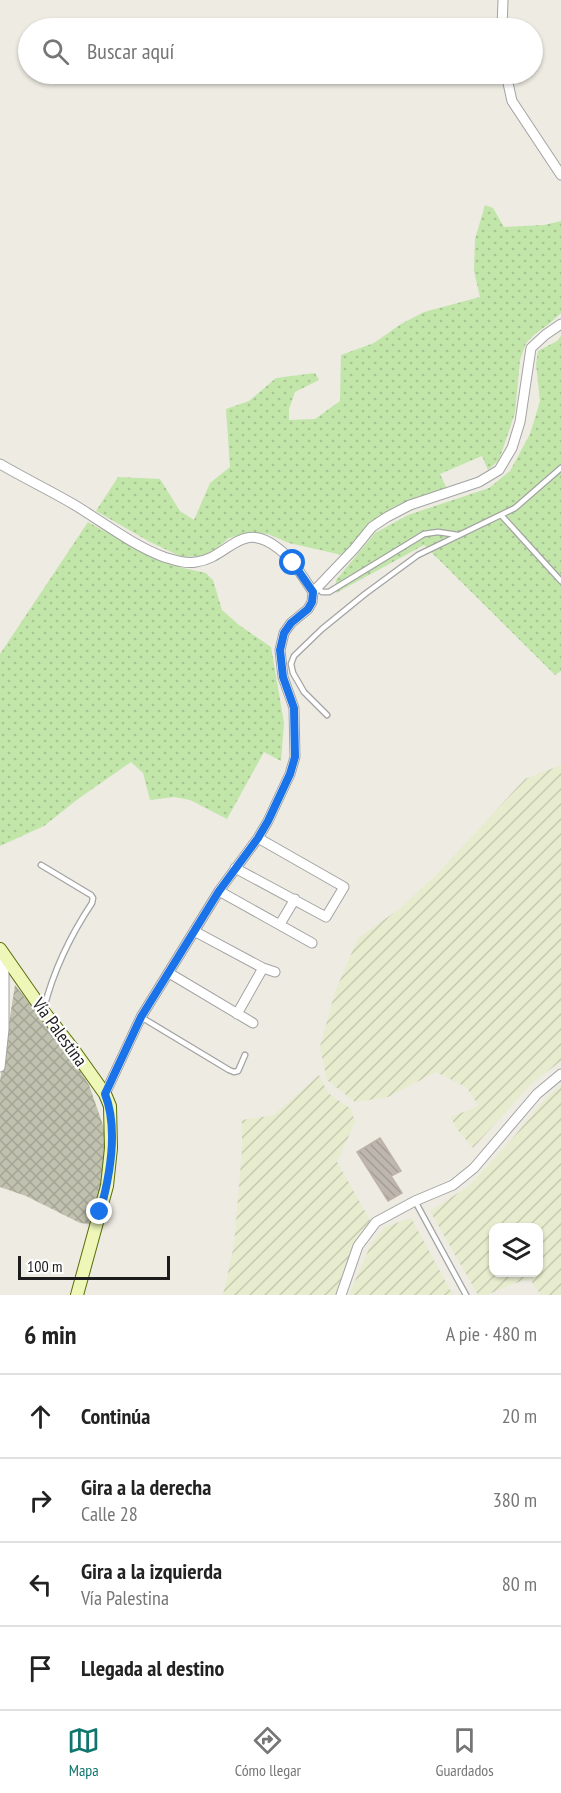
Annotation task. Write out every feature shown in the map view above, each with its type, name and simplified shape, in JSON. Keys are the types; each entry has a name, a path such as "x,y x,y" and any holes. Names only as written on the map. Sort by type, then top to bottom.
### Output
{"main road":[{"name":"Vía Palestina","path":"2,952 105,1094 110,1106 111,1166 77,1295"}],"street":[{"path":"502,18 503,0"},
{"path":"508,84 512,101 561,175"},
{"path":"105,1094 141,1017 219,891 258,838 290,774 295,757 294,708 283,677 280,650 284,633 291,623 308,609 315,590 372,527 410,505 479,482 499,470 512,448 520,422 531,348 561,324"},
{"path":"0,464 82,510 133,542 162,556 196,562 207,559 241,539 259,538 279,549 315,590"},
{"path":"235,868 326,917 344,887 258,838"},
{"path":"219,891 312,943"},
{"path":"280,924 294,899"},
{"path":"194,931 263,968 275,972"},
{"path":"0,1067 4,1029 2,952"},
{"path":"237,1014 263,968"},
{"path":"169,973 253,1023"},
{"path":"341,1295 358,1246 376,1222 414,1201 453,1185 474,1168 537,1094 561,1074"}],"lane":[{"path":"327,715 304,692 292,673 291,664 294,656 322,629 418,555 515,508 561,468"},
{"path":"501,515 561,581"},
{"path":"315,590 329,592 424,534 438,532 458,535"},
{"path":"41,865 93,898 93,903 73,934 55,969 44,1012"},
{"path":"141,1017 234,1072 238,1071 245,1055"},
{"path":"414,1201 466,1295"}],"shaded area":[{"path":"561,765 561,1061 532,1083 473,1148 456,1128 451,1117 479,1106 466,1087 436,1072 388,1097 355,1102 327,1080 320,1047 335,992 358,938 398,910 436,875 525,779"},
{"path":"15,985 70,1055 89,1085 105,1131 104,1174 90,1224 80,1223 26,1196 0,1187 0,1081"},
{"path":"319,1075 328,1093 351,1109 355,1122 337,1162 371,1222 355,1244 336,1295 223,1295 234,1245 242,1151 242,1120 274,1115"},
{"path":"561,1085 561,1295 541,1295 529,1278 486,1295 478,1295 430,1211 469,1186 543,1101"},
{"path":"411,1218 453,1295 349,1295 371,1244 385,1227"}],"green space":[{"path":"485,205 493,208 504,227 544,225 561,221 561,313 526,343 520,360 515,413 499,460 488,470 482,456 440,474 447,489 415,498 391,510 365,531 342,555 289,543 268,534 248,533 229,538 213,551 200,556 182,557 150,542 96,511 118,477 160,479 180,511 194,520 210,483 230,467 226,409 249,401 276,378 315,373 319,380 295,392 289,409 289,420 315,419 340,401 341,355 374,343 401,324 424,312 480,297 474,271 475,239"},
{"path":"561,336 561,671 555,675 424,545 336,593 336,580 375,533 408,515 489,488 510,471 530,434 540,401 536,364 538,351 557,341"},
{"path":"88,522 135,548 183,568 206,573 213,580 222,610 271,647 284,723 281,761 264,752 227,819 190,800 174,797 150,800 143,773 131,762 44,826 0,846 0,654"}],"building":[{"path":"380,1138 401,1171 391,1176 402,1193 388,1201 357,1152"}],"route":[{"path":"100,1212 111,1166 110,1106 105,1094 141,1017 219,891 258,838 290,774 295,757 294,708 283,677 281,642 291,623 308,609 312,602 313,592 293,563"}]}
